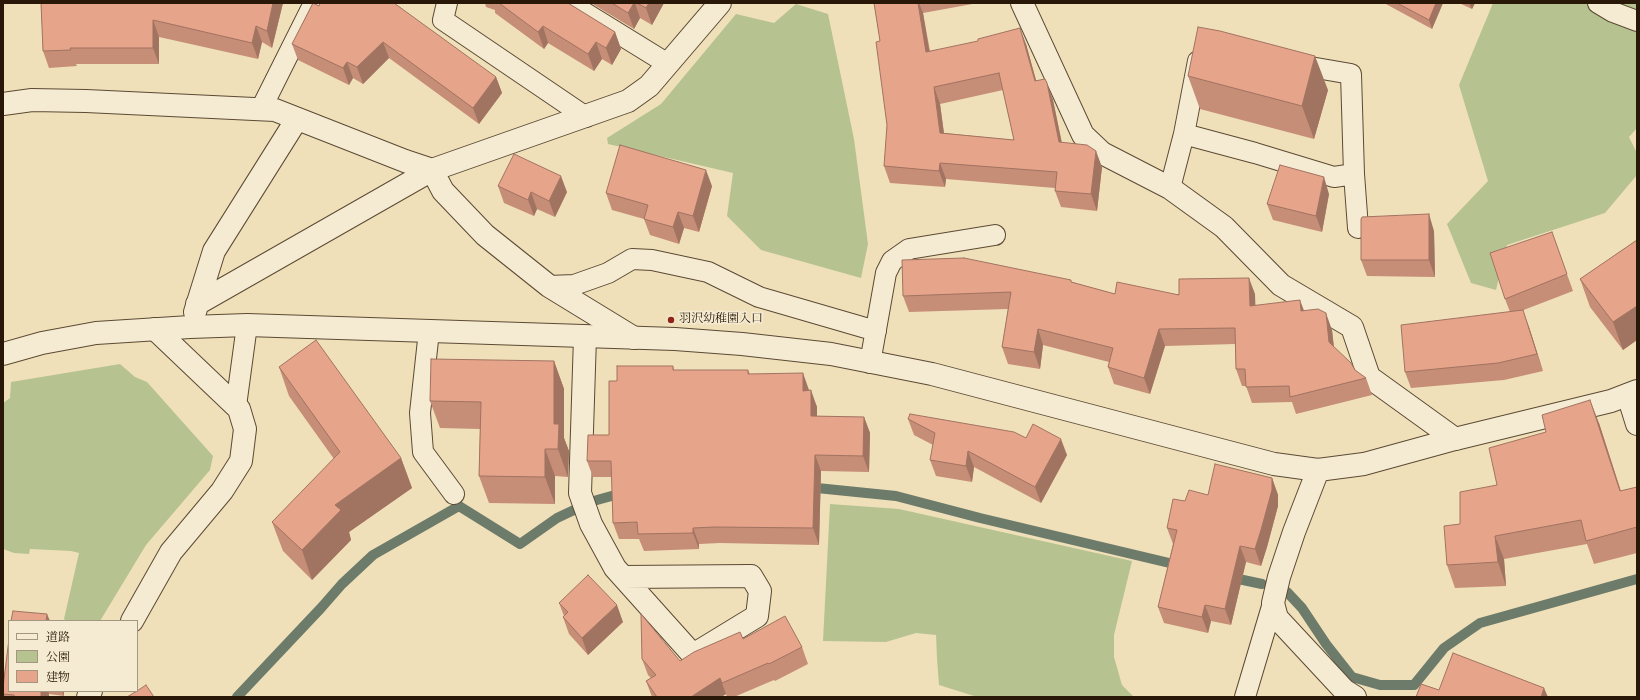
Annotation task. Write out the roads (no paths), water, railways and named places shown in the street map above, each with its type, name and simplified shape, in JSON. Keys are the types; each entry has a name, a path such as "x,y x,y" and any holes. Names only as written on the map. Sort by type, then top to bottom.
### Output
{"street":[{"path":"197,304 432,170 628,101 649,86 720,3"},
{"path":"1022,3 1083,134 1102,153 1170,188 1224,227 1281,284 1352,327 1369,377 1455,440"},
{"path":"3,104 32,100 86,101 275,110 432,170 443,191 485,235 549,286 634,338"},
{"path":"190,327 214,251 297,119"},
{"path":"3,354 42,343 96,333 247,325 585,336 742,344 831,354 932,374 1274,464 1318,470 1364,464 1611,401 1632,393 1637,424"},
{"path":"133,620 171,552 222,491 241,461 245,429 239,409 155,329"},
{"path":"585,336 580,493 591,524 615,568 623,577 694,655 757,616 760,591 751,576 623,577"},
{"path":"1318,470 1294,532 1279,577 1273,603 1277,618 1344,690 1355,697"}],"lane":[{"path":"261,109 314,3"},
{"path":"447,3 443,20 586,117"},
{"path":"569,3 668,64"},
{"path":"1598,3 1613,12 1637,21"},
{"path":"1170,188 1184,134 1197,65 1202,48 1210,50"},
{"path":"1273,60 1351,74 1354,174 1358,228"},
{"path":"1184,134 1255,153 1334,177 1354,174"},
{"path":"870,362 886,273 892,261 908,248 994,235"},
{"path":"549,286 574,285 608,273 632,259 652,260 708,272 759,297 876,331"},
{"path":"236,406 247,325"},
{"path":"429,331 420,413 423,452 454,494"},
{"path":"1245,697 1273,603"}],"waterway":[{"path":"807,487 896,496 980,518 1182,566"},
{"path":"597,500 626,492"},
{"path":"237,697 342,584 373,555 459,506 520,544 557,518 574,510"},
{"path":"1229,577 1262,584"},
{"path":"1287,592 1302,608 1326,644 1352,677 1380,685 1414,685 1444,648 1480,623 1637,579"}],"place":[{"name":"羽沢幼稚園入口","path":"671,320"}]}
